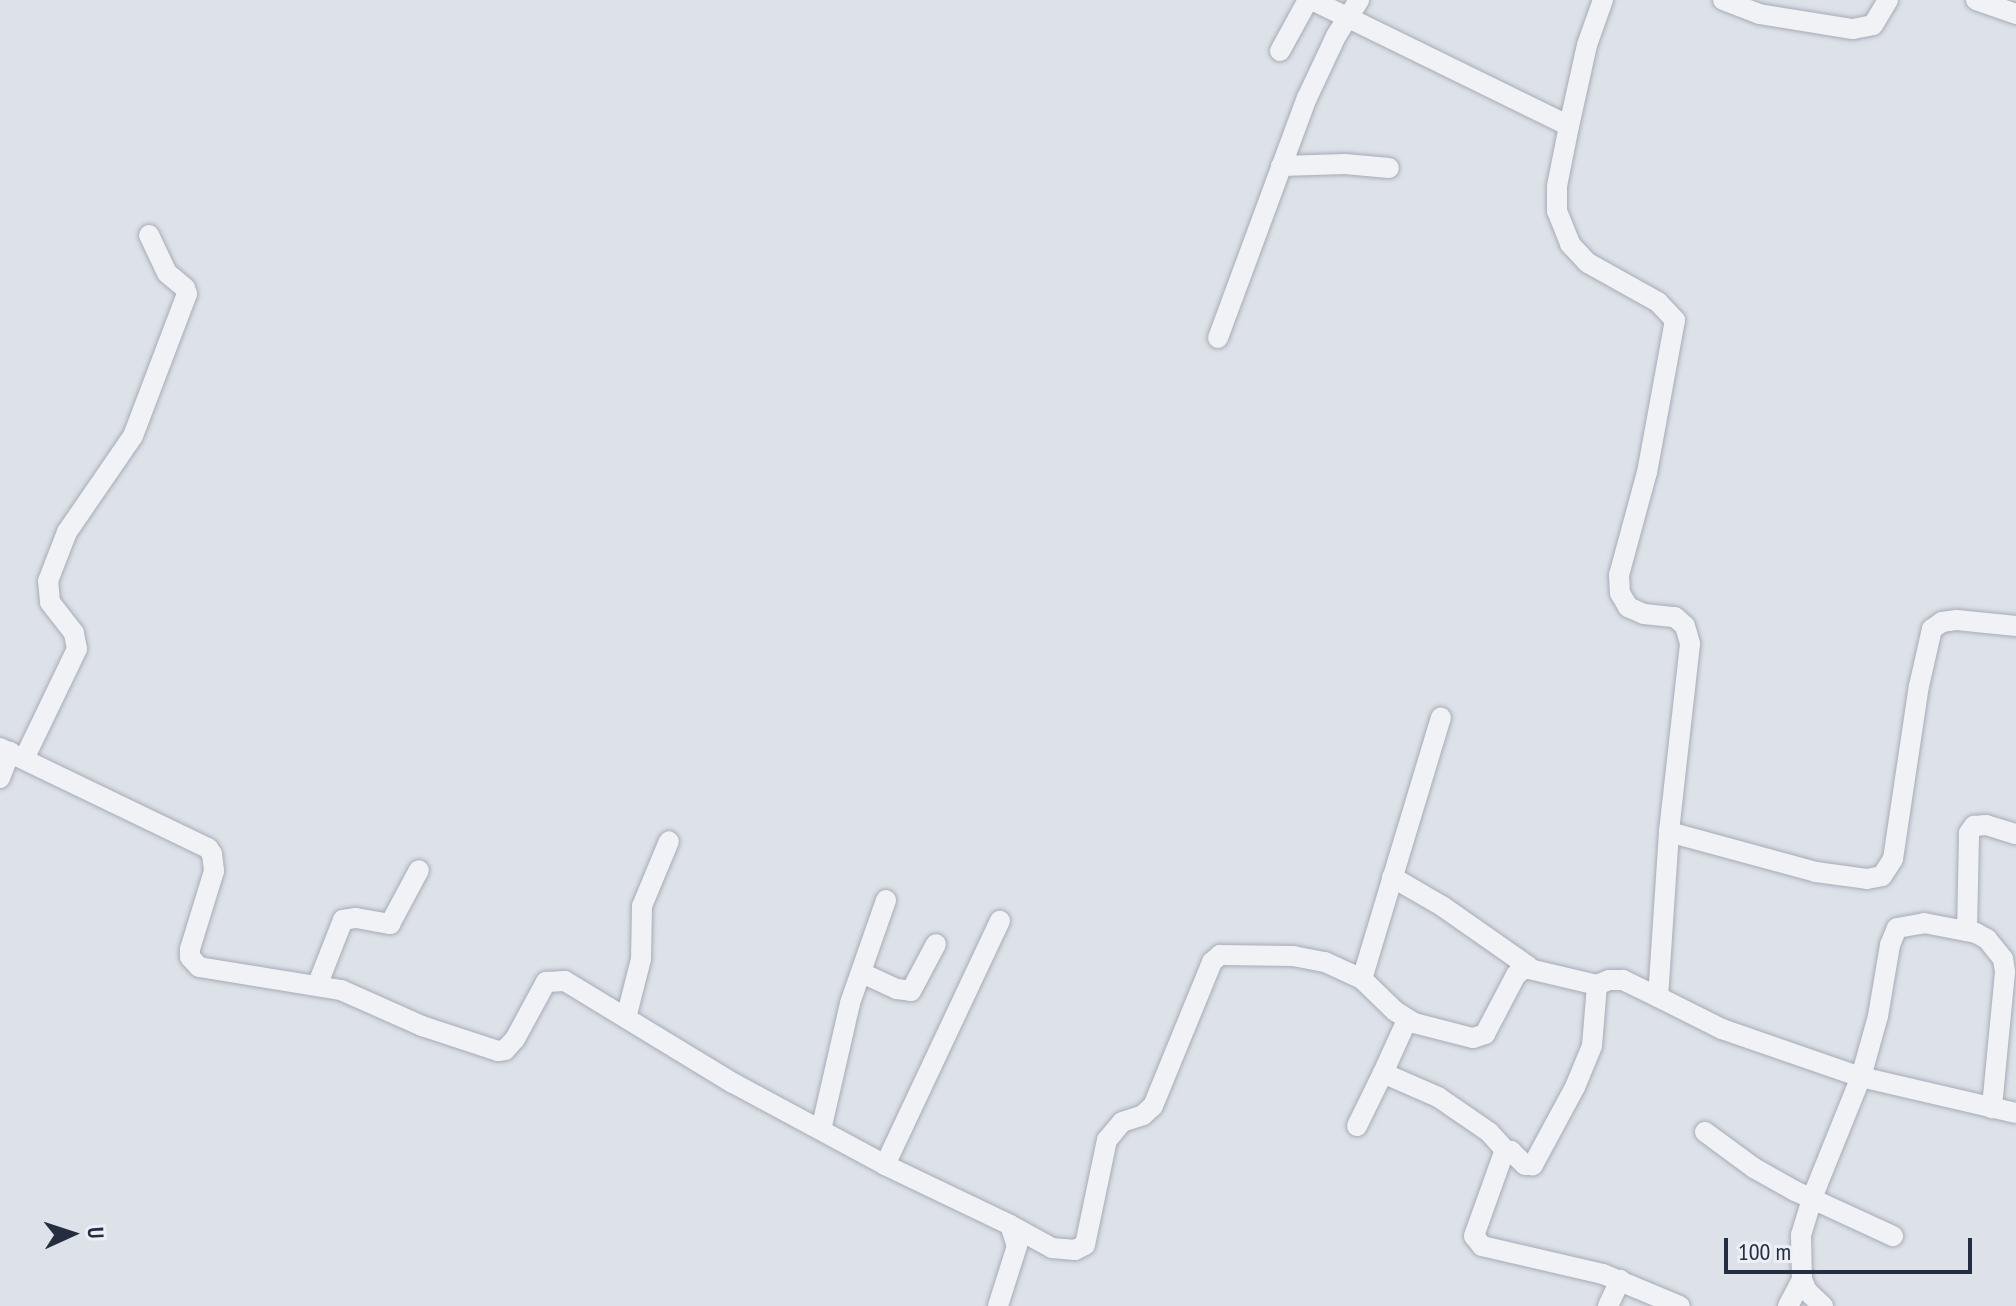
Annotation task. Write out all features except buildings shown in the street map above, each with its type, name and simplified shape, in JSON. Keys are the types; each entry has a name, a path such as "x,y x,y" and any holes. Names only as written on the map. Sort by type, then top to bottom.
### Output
{"street":[{"path":"1280,51 1310,0 1569,126"},
{"path":"1218,338 1312,85 1359,0"},
{"path":"1603,0 1587,45 1556,198 1560,221 1570,244 1588,263 1667,308 1675,320 1647,472 1619,575 1620,593 1628,607 1644,614 1675,617 1689,634 1686,701 1669,832 1658,997"},
{"path":"1723,0 1759,14 1853,29 1873,25 1888,0"},
{"path":"1976,0 2016,14"},
{"path":"1281,166 1345,164 1389,168"},
{"path":"0,778 11,753 77,649 74,633 50,602 48,581 67,532 133,436 187,294 185,288 167,273 161,254 149,235"},
{"path":"1669,832 1816,872 1867,879 1882,876 1893,859 1919,686 1932,629 1942,622 1957,620 2016,626"},
{"path":"1362,979 1441,718"},
{"path":"11,753 208,848 214,871 190,949 190,957 199,967 350,993 422,1026 498,1051 510,1045 542,986 552,980 572,985 715,1072 885,1165 1052,1248 1075,1250 1085,1245 1107,1140 1122,1122 1143,1115 1153,1106 1216,957 1227,954 1304,957 1334,965 1362,979 1407,1020 1426,1028 1481,1037 1516,975 1529,967"},
{"path":"1967,931 1969,833 1974,826 1986,825 2016,834"},
{"path":"626,1018 641,959 642,906 669,841"},
{"path":"317,986 343,920 356,918 390,924 419,870"},
{"path":"1392,877 1442,906 1529,967 1597,985 1609,980 1623,980 1722,1029 1861,1077 2016,1113"},
{"path":"821,1130 846,1017 886,900"},
{"path":"885,1165 1000,921"},
{"path":"1823,1306 1807,1291 1802,1280 1801,1235 1812,1198 1861,1077 1878,1016 1890,945 1897,928 1924,923 1967,931 1987,939 2003,959 2009,999 1992,1108"},
{"path":"862,973 897,989 911,991 936,944"},
{"path":"1383,1073 1438,1097 1489,1132 1507,1152 1515,1153 1525,1165 1537,1160 1590,1054 1597,985"},
{"path":"1357,1126 1407,1020"},
{"path":"1705,1132 1754,1168 1893,1236"},
{"path":"1507,1152 1476,1227 1477,1243 1620,1280 1680,1306"},
{"path":"998,1306 1017,1246 1010,1225"},
{"path":"1608,1306 1620,1280"},
{"path":"1788,1306 1802,1280"}]}
